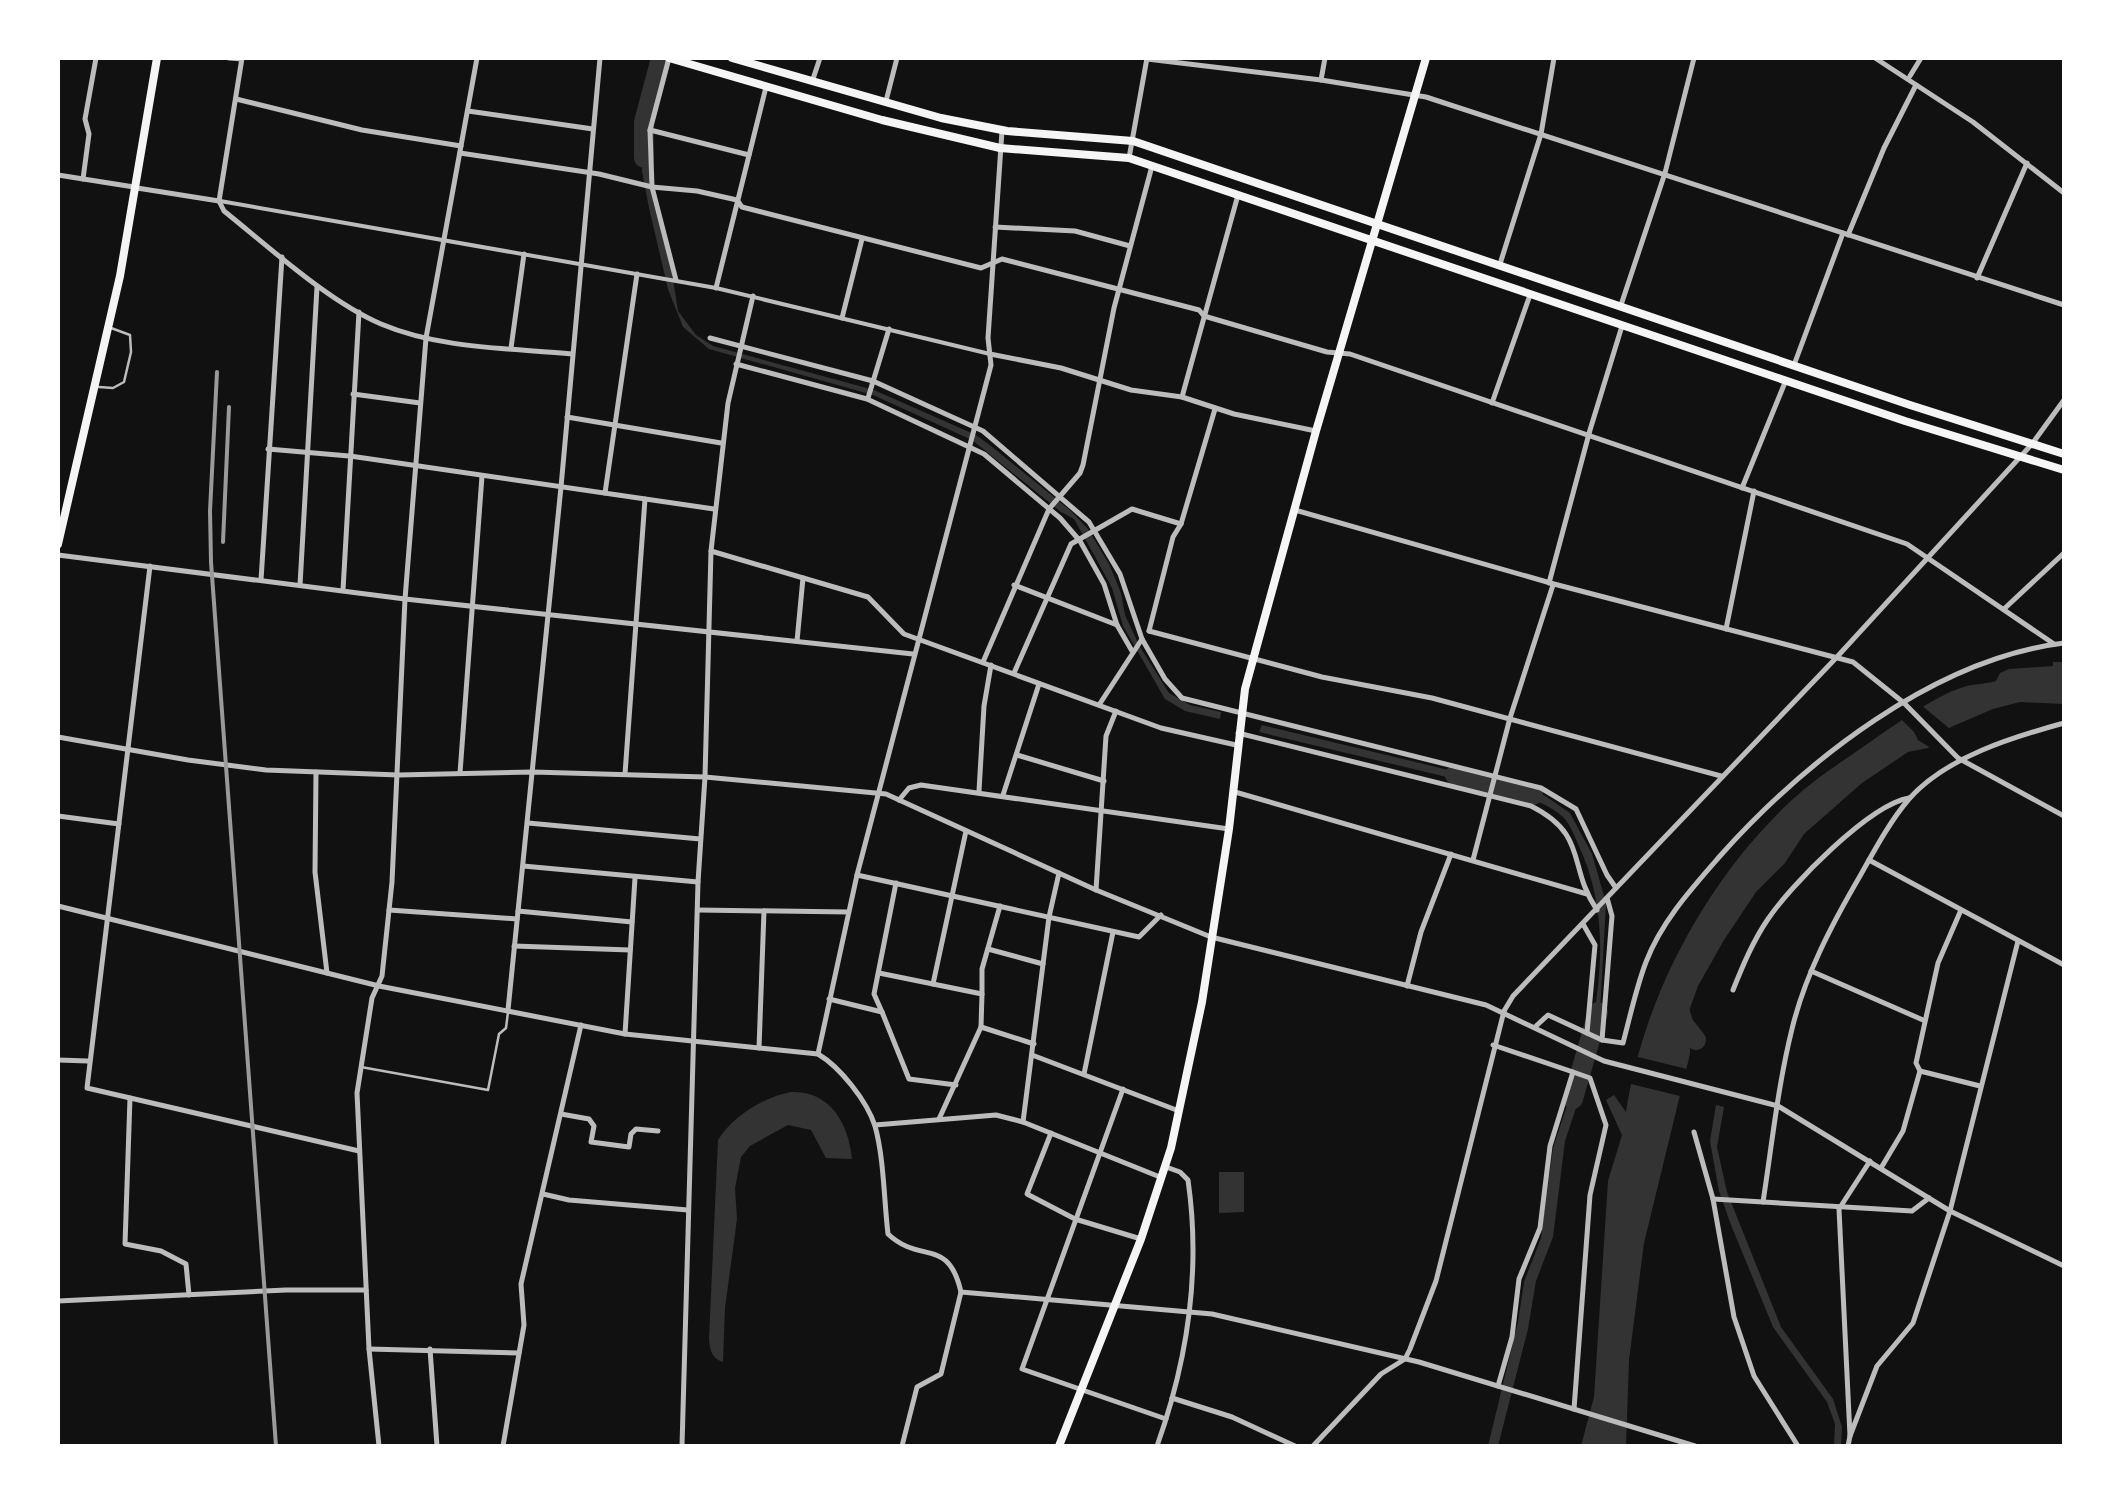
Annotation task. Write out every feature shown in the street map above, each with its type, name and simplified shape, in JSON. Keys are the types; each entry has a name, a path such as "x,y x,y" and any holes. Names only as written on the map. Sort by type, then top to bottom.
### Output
{"main road":[{"path":"58,544 62,507 109,328 137,188 157,58"},
{"path":"669,58 882,120 1000,148 1129,158 2064,470"},
{"path":"732,58 886,104 1002,130 1133,142 2064,454"},
{"path":"1060,1446 1166,1167 1180,1112 1211,937 1229,828 1238,732 1252,660 1426,58"}],"street":[{"path":"83,179 89,134 85,119 96,58"},
{"path":"229,58 242,58 219,201 224,212 318,284 383,325 426,338 572,354"},
{"path":"379,1446 366,1290 359,1067 372,998 379,986 390,910 405,599 426,338 477,58"},
{"path":"508,1010 600,58"},
{"path":"669,58 650,130 651,186 676,280"},
{"path":"812,82 820,58"},
{"path":"886,104 897,58"},
{"path":"1129,158 1147,58 1321,80 1414,95 2064,305"},
{"path":"1321,80 1325,58"},
{"path":"1500,264 1541,134 1554,58"},
{"path":"1621,305 1665,173 1694,58"},
{"path":"1874,58 1909,78 2064,193"},
{"path":"1909,78 1921,58"},
{"path":"1794,364 1845,234 1916,85"},
{"path":"716,288 766,86"},
{"path":"236,99 461,150 639,184 698,191 736,200 742,207 981,268 1002,259 1350,354 1907,544 2054,644"},
{"path":"467,111 593,129"},
{"path":"650,130 749,155"},
{"path":"818,1054 857,875 992,365 993,260 1002,130"},
{"path":"1976,278 2027,164"},
{"path":"983,662 1049,509 1083,465 1119,288 1152,166"},
{"path":"58,175 716,288 1316,431"},
{"path":"1182,398 1238,195"},
{"path":"995,227 1075,230 1130,246"},
{"path":"842,318 862,238"},
{"path":"511,348 524,254"},
{"path":"260,580 282,257"},
{"path":"605,494 638,274"},
{"path":"300,585 318,284"},
{"path":"1492,404 1531,292"},
{"path":"682,1446 711,550 721,443 753,296"},
{"path":"343,590 358,312"},
{"path":"1473,860 1510,718 1552,584 1588,437 1623,324"},
{"path":"868,398 889,329"},
{"path":"710,338 872,384 975,430 1084,515 1087,537 1117,626 1132,651"},
{"path":"736,364 868,398 972,445 1087,537 1120,574 1142,639 1165,679 1182,698 1541,788 1576,809 1616,888"},
{"path":"1742,488 1786,380"},
{"path":"353,394 420,403"},
{"path":"1313,1446 1382,1374 1405,1359 1436,1281 1493,1045 1513,996 1929,558 2032,444 2064,400"},
{"path":"1099,705 1149,631 1173,537 1181,524 1215,408"},
{"path":"567,417 721,443"},
{"path":"268,449 350,456 714,509"},
{"path":"460,773 482,476"},
{"path":"1726,630 1754,492"},
{"path":"625,774 644,499"},
{"path":"1014,674 1071,544 1132,509 1181,524"},
{"path":"1294,510 1552,584 1854,662 1905,704 1960,760 2064,816"},
{"path":"711,550 868,597 900,632 1161,728 1236,746"},
{"path":"2004,609 2064,553"},
{"path":"58,555 405,599 913,654"},
{"path":"150,566 88,1062 88,1088 359,1151"},
{"path":"797,640 803,578"},
{"path":"1014,585 1117,626"},
{"path":"1149,631 1322,677 1432,698 1722,776"},
{"path":"1535,1027 1548,1015 1602,1040 1623,1043 1646,961 1678,904 1751,821 1798,778 1864,728 1905,704 2007,655 2064,642"},
{"path":"979,792 984,706 991,665"},
{"path":"1003,795 1039,683"},
{"path":"1096,890 1106,736 1116,712"},
{"path":"1763,1202 1792,1027 1838,913 1869,860 1910,798 1960,760 2006,739 2064,723"},
{"path":"1238,732 1492,792 1530,806 1562,824 1582,868 1587,894 1597,910"},
{"path":"58,737 225,766 398,775 534,772 704,777 878,793 1211,937 1504,1011 1596,1058 1778,1106 1950,1211 2064,1266"},
{"path":"1017,754 1104,781"},
{"path":"316,772 315,872 327,973"},
{"path":"900,800 914,784 1229,828"},
{"path":"1232,792 1587,894"},
{"path":"1733,990 1769,918 1802,878 1849,834 1898,800 1910,798"},
{"path":"58,816 119,824"},
{"path":"528,822 700,839"},
{"path":"934,984 966,831"},
{"path":"1407,986 1421,932 1451,854"},
{"path":"1869,860 2064,965"},
{"path":"523,866 698,882"},
{"path":"1023,1122 1059,873"},
{"path":"857,875 1138,938 1161,915"},
{"path":"625,1034 635,878"},
{"path":"896,884 874,994 909,1079 956,1084"},
{"path":"1602,1040 1612,916 1607,898"},
{"path":"58,906 379,986 625,1034 818,1054 826,1059 856,1092 875,1125 888,1234 899,1244 948,1260 955,1269 960,1292 945,1367 937,1378 917,1387 902,1446"},
{"path":"939,1119 981,1028 982,969 1000,906"},
{"path":"390,910 632,922"},
{"path":"698,910 848,912"},
{"path":"1881,1168 1903,1130 1920,1071 1916,1063 1938,963 1961,910"},
{"path":"760,1048 764,912"},
{"path":"1583,924 1595,945 1587,1033"},
{"path":"1084,1074 1113,932"},
{"path":"1848,1446 1877,1366 1913,1323 1950,1211 2018,941"},
{"path":"514,946 630,950"},
{"path":"988,949 1044,964"},
{"path":"1812,970 1924,1020"},
{"path":"878,973 982,994"},
{"path":"829,999 882,1012"},
{"path":"503,1446 524,1325 521,1284 581,1025"},
{"path":"981,1028 1034,1044"},
{"path":"1493,1045 1590,1078 1606,1125 1590,1195 1577,1410"},
{"path":"1032,1054 1180,1112"},
{"path":"58,1060 88,1062"},
{"path":"1920,1071 1980,1086"},
{"path":"1500,1386 1512,1337 1519,1280 1540,1228 1550,1146 1573,1072"},
{"path":"1123,1090 1022,1369 1166,1419"},
{"path":"130,1098 125,1244 161,1251 186,1264 189,1296"},
{"path":"560,1114 589,1119 594,1126 591,1142 629,1147 636,1129 658,1131"},
{"path":"875,1125 996,1115 1023,1122 1162,1178"},
{"path":"1694,1132 1713,1199 1734,1317 1754,1376 1798,1446"},
{"path":"1051,1133 1027,1194 1075,1219 1141,1239"},
{"path":"1850,1436 1840,1209 1870,1161"},
{"path":"1166,1167 1188,1180 1190,1311 1158,1445 1167,1446"},
{"path":"543,1194 569,1200 688,1210"},
{"path":"1713,1199 1912,1211 1929,1198"},
{"path":"58,1302 366,1290"},
{"path":"960,1292 1190,1311 1405,1359 1695,1446"},
{"path":"370,1349 519,1353"},
{"path":"430,1349 437,1446"},
{"path":"1172,1398 1232,1417 1294,1446"}],"lane":[{"path":"96,387 117,387 127,374 132,338 127,332 109,328"},
{"path":"359,1067 488,1090 508,1010"}],"shaded area":[{"path":"652,79 659,80 645,132 653,202 671,267 678,311 696,335 713,346 874,390 976,435 1088,529 1109,564 1140,647 1169,693 1190,705 1221,712 1220,719 1185,711 1165,699 1123,626 1112,588 1074,519 972,440 873,395 709,349 683,327 668,289 642,171 644,136 640,123 648,110"},
{"path":"2053,662 2064,662 2064,704 2020,702 1993,709 1951,727 1928,748 1908,752 1862,783 1804,834 1785,863 1756,892 1724,940 1689,1011 1690,1054 1644,1243 1629,1360 1626,1446 1581,1446 1594,1397 1608,1181 1622,1135 1606,1100 1614,1095 1626,1112 1647,1026 1664,983 1707,902 1762,830 1802,791 1842,761 1945,695 1996,681 2000,673 2009,669 2053,666"},
{"path":"1262,725 1482,778 1480,785 1259,732"},
{"path":"1508,784 1544,795 1570,813 1592,854 1606,903 1599,1032 1591,1030 1600,936 1587,866 1563,817 1543,804 1506,792"},
{"path":"1576,1078 1585,1081 1565,1141 1553,1237 1536,1281 1498,1446 1488,1446 1524,1282 1541,1238 1553,1148"},
{"path":"791,1092 805,1093 827,1103 847,1133 852,1159 826,1158 811,1130 788,1125 750,1146 741,1157 735,1188 737,1219 725,1308 723,1362 714,1356 709,1339 718,1140 750,1109"},
{"path":"1716,1105 1724,1107 1717,1147 1727,1192 1781,1327 1833,1399 1842,1427 1841,1446 1834,1446 1835,1424 1827,1402 1773,1327 1731,1225 1719,1191 1710,1141"},
{"path":"1219,1172 1244,1172 1244,1212 1219,1213"}],"pier":[{"path":"1920,704 1950,729 1951,734 1934,750 1918,740 1899,717"},
{"path":"1634,1056 1691,1070 1684,1097 1627,1083"}],"waterway":[{"path":"644,158 644,122 661,58"},
{"path":"1455,775 1533,795"},
{"path":"1679,1010 1684,1025 1696,1040"},
{"path":"1573,1099 1598,1012"}],"railway":[{"path":"217,372 211,562 276,1446"},
{"path":"223,542 229,407"}]}
